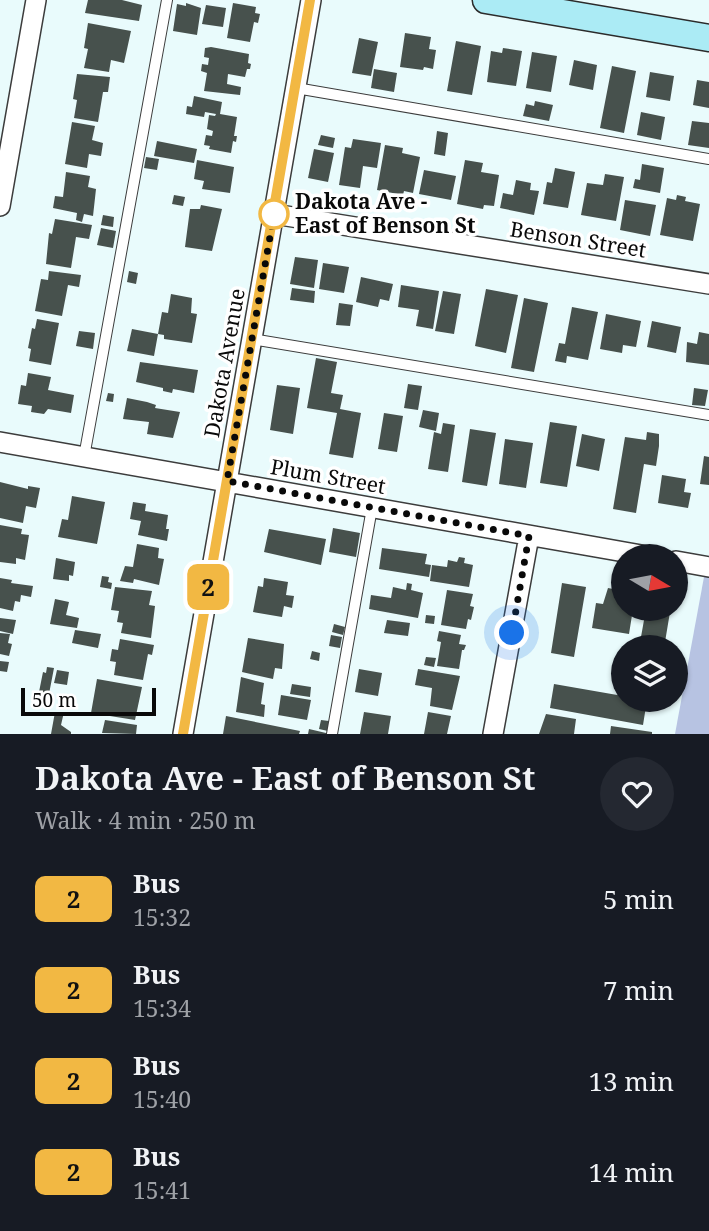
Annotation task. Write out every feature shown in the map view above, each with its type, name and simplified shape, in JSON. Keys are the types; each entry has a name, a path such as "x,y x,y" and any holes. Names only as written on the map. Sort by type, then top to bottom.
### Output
{"main road":[{"path":"485,0 709,38"}],"street":[{"path":"0,206 36,0"},
{"name":"Dakota Avenue","path":"183,734 310,0"},
{"name":"Benson Street","path":"274,215 709,284"},
{"name":"Plum Street","path":"0,442 611,550"},
{"path":"493,734 529,536"},
{"path":"688,563 709,567"}],"lane":[{"path":"85,457 167,0"},
{"path":"296,88 709,159"},
{"path":"252,339 709,415"},
{"path":"332,734 372,508"}],"shaded area":[{"path":"704,577 709,577 709,734 675,734 679,712 688,712 688,664"}],"building":[{"path":"88,0 122,0 142,5 139,21 85,13"},
{"path":"186,3 201,8 197,35 173,31 177,4 186,6"},
{"path":"233,3 256,7 255,13 260,14 258,23 254,22 250,42 227,38"},
{"path":"206,5 226,8 223,27 202,24"},
{"path":"88,23 131,31 124,63 111,60 109,72 84,68 88,49 84,48"},
{"path":"405,33 431,37 429,49 436,50 433,69 400,67"},
{"path":"359,38 378,42 371,76 352,73"},
{"path":"456,41 481,46 472,95 447,91"},
{"path":"205,48 249,54 248,63 251,64 245,77 228,74 227,84 241,87 240,95 204,91 207,73 201,71 202,64 208,65 209,58 204,57"},
{"path":"503,48 522,51 516,86 487,82 491,51 502,53"},
{"path":"532,52 557,56 551,92 526,88"},
{"path":"574,60 597,65 593,90 569,85"},
{"path":"612,66 636,71 624,133 600,128"},
{"path":"374,69 397,73 394,92 371,88"},
{"path":"650,72 674,76 670,101 646,97"},
{"path":"77,74 110,77 108,92 103,92 98,122 74,118 77,100 73,99"},
{"path":"697,80 709,82 709,108 693,105"},
{"path":"194,96 222,102 220,114 237,117 234,136 237,136 236,142 233,141 231,153 209,149 210,146 204,145 206,135 212,136 213,131 207,129 209,115 216,114 205,112 204,117 186,114 187,106 192,107"},
{"path":"535,101 553,105 549,121 523,116 526,104 534,106"},
{"path":"641,112 665,117 661,140 637,135"},
{"path":"692,121 709,123 709,148 688,145"},
{"path":"72,122 95,126 92,140 103,143 101,156 89,154 87,168 65,164"},
{"path":"437,131 448,133 445,156 434,154"},
{"path":"321,135 335,138 333,148 318,145"},
{"path":"353,139 381,143 377,168 363,166 360,188 339,185 345,147 351,148"},
{"path":"157,141 197,149 194,163 154,156"},
{"path":"385,145 403,148 402,153 420,157 413,193 404,191 403,195 377,190"},
{"path":"314,149 334,153 328,182 308,178"},
{"path":"146,157 159,159 157,170 144,168"},
{"path":"197,160 234,167 230,193 202,189 204,181 194,179"},
{"path":"465,160 483,163 481,172 499,175 494,206 484,205 483,209 457,204"},
{"path":"642,164 664,168 660,193 633,188 635,179 640,180"},
{"path":"555,168 575,172 568,208 543,204 547,182 552,183"},
{"path":"424,170 456,176 451,200 419,194"},
{"path":"66,172 90,176 88,187 96,189 93,216 84,214 82,222 76,220 77,213 53,208 55,196 63,197"},
{"path":"605,174 624,177 616,221 581,215 587,183 603,185"},
{"path":"516,180 531,183 530,190 539,191 534,215 500,208 503,193 513,195"},
{"path":"174,195 185,197 183,206 172,204"},
{"path":"677,195 686,197 685,201 700,204 693,241 660,235 667,198 676,200"},
{"path":"625,200 656,205 650,236 620,230"},
{"path":"201,205 222,209 212,251 185,247 190,209 200,209"},
{"path":"103,215 114,217 113,227 101,225"},
{"path":"55,219 92,225 89,239 76,237 71,268 46,264 49,233 52,234"},
{"path":"101,228 116,231 113,248 97,245"},
{"path":"295,257 318,260 314,288 290,284"},
{"path":"323,263 349,267 344,293 319,289"},
{"path":"49,271 81,275 79,287 68,285 62,316 35,311 41,279 48,280"},
{"path":"129,271 138,273 136,284 127,282"},
{"path":"361,277 393,284 389,301 380,299 378,307 356,302"},
{"path":"401,285 439,291 433,329 416,326 419,310 398,307"},
{"path":"292,288 315,291 314,303 290,300"},
{"path":"486,289 518,295 506,353 475,346"},
{"path":"443,291 461,294 454,334 435,331"},
{"path":"171,294 192,298 191,313 197,314 192,343 164,339 164,335 158,334 162,312 168,313"},
{"path":"524,298 548,303 534,372 511,368"},
{"path":"339,303 353,305 350,326 336,325"},
{"path":"572,307 598,312 588,360 567,356 566,363 555,361 559,343 565,344"},
{"path":"606,314 641,321 636,347 623,345 622,353 600,349"},
{"path":"37,319 59,323 51,365 29,361 31,349 28,348 32,328 35,329"},
{"path":"652,321 681,327 676,353 647,347"},
{"path":"132,329 158,334 154,356 127,351"},
{"path":"79,331 95,333 93,349 76,346"},
{"path":"699,332 709,334 709,365 686,362 687,342 697,344"},
{"path":"316,358 337,362 331,393 343,395 340,409 361,413 353,458 329,454 337,413 307,408"},
{"path":"140,362 198,370 194,393 173,389 172,393 163,391 163,388 136,382"},
{"path":"28,373 51,377 48,390 74,395 71,413 48,409 44,414 31,412 32,406 18,404 21,385 26,386"},
{"path":"408,384 422,386 418,410 404,408"},
{"path":"277,385 300,388 293,434 270,430"},
{"path":"694,388 708,390 705,406 692,405"},
{"path":"108,393 114,394 113,402 106,401"},
{"path":"127,398 156,405 155,408 180,412 173,438 147,434 149,422 123,419"},
{"path":"423,410 439,413 436,431 419,427"},
{"path":"384,413 403,416 397,452 378,449"},
{"path":"550,422 577,426 567,487 540,483"},
{"path":"443,423 455,425 448,472 428,469 434,432 441,434"},
{"path":"470,429 496,433 487,486 462,482"},
{"path":"647,432 659,434 659,446 656,466 644,464 636,513 613,509 625,437 646,440"},
{"path":"582,434 605,439 599,471 576,466"},
{"path":"505,439 533,443 526,488 499,484"},
{"path":"704,456 709,457 709,485 700,484"},
{"path":"662,475 686,479 684,492 691,493 688,508 658,503"},
{"path":"0,482 28,489 28,486 40,488 36,508 26,506 23,523 0,518"},
{"path":"72,496 105,502 97,544 58,537 62,519 68,520"},
{"path":"133,502 146,504 145,511 168,515 167,541 138,535 141,521 130,519"},
{"path":"0,525 22,529 21,534 29,535 25,560 16,558 16,564 0,562"},
{"path":"333,528 360,533 356,557 329,552"},
{"path":"269,529 326,539 321,565 264,552"},
{"path":"137,544 159,548 158,558 164,559 159,585 134,579 133,583 120,581 125,566 133,567"},
{"path":"382,548 427,554 425,564 431,565 429,577 379,569"},
{"path":"459,557 465,558 464,563 473,565 469,587 430,581 432,565 447,567 448,560 457,562"},
{"path":"56,558 75,562 73,576 69,575 69,581 53,579"},
{"path":"102,576 109,577 111,589 100,587"},
{"path":"0,578 12,580 11,583 33,586 31,597 21,595 20,602 15,601 13,611 0,608"},
{"path":"264,578 288,582 286,595 294,596 292,608 284,606 282,617 253,612 258,586 263,587"},
{"path":"407,583 412,584 411,590 423,593 418,618 369,609 371,595 391,598 393,587 406,590"},
{"path":"562,583 586,587 574,657 551,653"},
{"path":"115,587 152,591 149,605 155,606 151,638 121,633 123,623 117,622 119,611 111,610"},
{"path":"608,588 611,589 611,621 631,621 629,634 592,628 596,603 603,604"},
{"path":"447,590 473,594 470,606 474,607 466,629 441,625"},
{"path":"55,599 69,602 66,615 79,618 77,628 50,624"},
{"path":"426,615 435,616 434,624 425,623"},
{"path":"0,618 16,620 13,634 0,631"},
{"path":"387,620 410,623 408,636 384,633"},
{"path":"644,621 668,621 666,635 641,635"},
{"path":"334,624 345,627 343,635 332,632"},
{"path":"75,630 101,634 98,648 72,643"},
{"path":"439,631 461,635 459,644 466,645 462,650 459,669 437,666 441,642 437,641"},
{"path":"0,633 10,634 8,643 12,644 9,656 0,654"},
{"path":"331,635 342,637 340,648 329,646"},
{"path":"248,638 284,644 282,669 275,668 273,679 242,672"},
{"path":"120,639 154,645 152,655 148,654 143,680 114,675 116,662 110,661 112,649 118,650"},
{"path":"312,651 320,653 319,661 310,659"},
{"path":"426,657 436,658 434,667 424,665"},
{"path":"0,661 9,662 7,672 0,671"},
{"path":"47,667 54,668 49,694 39,692 43,672 46,673"},
{"path":"359,669 382,673 378,696 355,692"},
{"path":"418,669 460,676 452,710 430,706 432,688 415,685"},
{"path":"57,670 69,672 67,685 54,683"},
{"path":"241,677 264,683 261,704 265,705 264,717 236,712"},
{"path":"97,679 142,687 135,720 91,713"},
{"path":"292,684 311,687 310,697 290,694"},
{"path":"554,684 611,694 611,712 645,712 643,725 550,708"},
{"path":"281,695 311,700 307,720 278,715"},
{"path":"55,712 64,712 61,725 71,734 51,734"},
{"path":"364,712 391,716 388,734 360,734"},
{"path":"428,712 451,716 447,734 424,734"},
{"path":"546,714 576,719 574,734 539,734"},
{"path":"226,716 300,731 299,734 223,734"},
{"path":"105,720 137,725 136,734 102,733"},
{"path":"321,720 329,721 328,731 319,729"},
{"path":"611,726 652,732 652,734 610,734"},
{"path":"309,729 326,733 326,734 308,734"}],"bus line":[{"name":"2","path":"183,734 310,0"}],"place":[{"name":"Dakota Ave - East of Benson St","path":"274,214"}],"route":[{"path":"274,214 227,481 529,536 512,633"}]}
